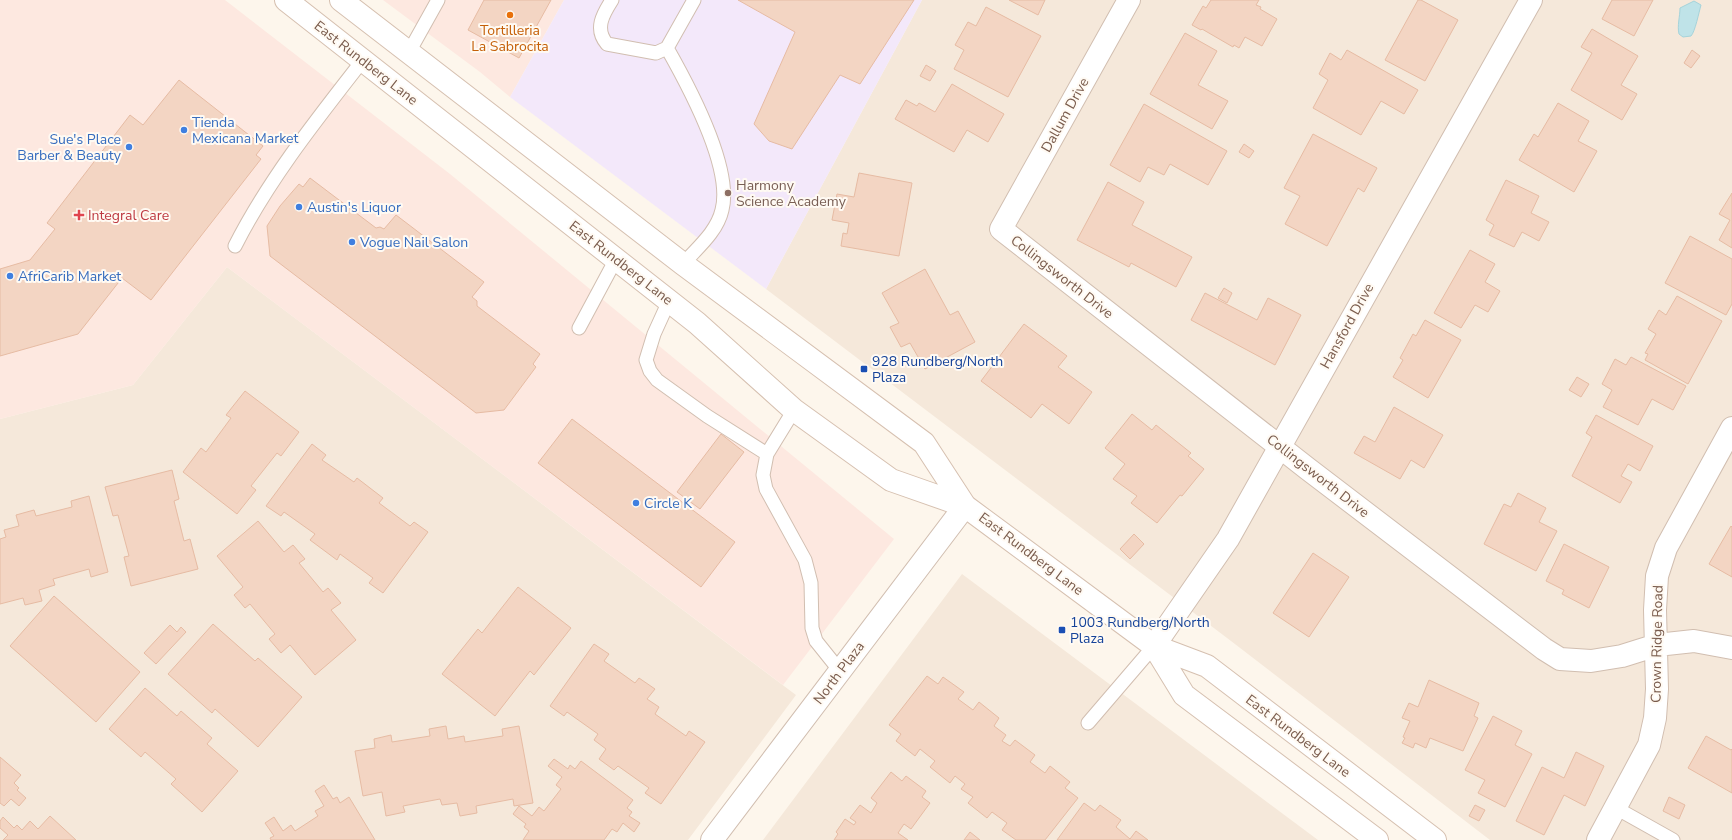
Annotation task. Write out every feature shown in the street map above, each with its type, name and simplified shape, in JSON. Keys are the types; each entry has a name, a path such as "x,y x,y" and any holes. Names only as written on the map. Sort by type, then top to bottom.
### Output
{"street":[{"name":"East Rundberg Lane","path":"286,0 697,323 794,410 891,480 965,506 1154,646 1207,666 1435,840"},
{"name":"East Rundberg Lane","path":"342,0 683,264 924,443 965,506"},
{"name":"Dallum Drive","path":"1001,229 1129,0"},
{"name":"Hansford Drive","path":"1154,646 1228,539 1530,0"},
{"name":"Collingsworth Drive","path":"1001,229 1280,447 1532,640 1560,659 1591,661 1622,656 1657,645 1694,640 1732,648"},
{"name":"Crown Ridge Road","path":"1598,840 1649,745 1656,718 1657,645 1655,610 1657,576 1666,548 1732,428"},
{"name":"North Plaza","path":"712,840 965,506"},
{"name":"East Rundberg Lane","path":"1154,646 1184,694 1377,840"}],"lane":[{"path":"410,52 438,0"},
{"path":"612,0 602,16 600,28 602,38 607,44 656,53 667,48 694,0"},
{"path":"667,48 682,74 717,154 723,183 723,210 718,221 711,233 683,264"},
{"path":"235,246 248,221 310,126 363,60"},
{"path":"579,328 616,259"},
{"path":"669,301 654,334 646,360 650,371 657,380 707,416 767,454"},
{"path":"794,410 767,454 763,476 766,489 805,560 811,584 812,628 816,640 840,671"},
{"path":"1088,723 1154,646"},
{"path":"1616,808 1673,840"}],"shaded area":[{"path":"0,0 225,0 450,174 894,539 783,685 227,267 133,385 0,419"},
{"path":"383,0 564,0 510,97 480,72"},
{"name":"Harmony Science Academy","path":"564,0 922,0 766,289 510,97"},
{"path":"922,0 1732,0 1732,840 1490,840 1231,641 766,289"},
{"path":"227,267 796,695 688,840 0,840 0,419 133,385"},
{"path":"962,574 1318,840 763,840"}],"water":[{"path":"1694,1 1701,5 1695,26 1691,36 1683,37 1678,31 1680,8"}],"building":[{"name":"Tortilleria La Sabrocita","path":"484,0 551,0 519,58 468,30"},
{"path":"738,0 914,0 860,84 840,75 792,149 769,141 754,124 795,32"},
{"path":"1009,0 1045,0 1038,15"},
{"path":"1211,0 1259,0 1256,5 1277,19 1262,46 1245,37 1239,48 1234,45 1233,47 1202,29 1201,30 1192,25 1203,6 1206,8"},
{"path":"1418,0 1421,0 1458,20 1425,81 1385,60"},
{"path":"1612,0 1653,0 1634,36 1602,19"},
{"path":"986,7 1041,36 1008,97 954,69 964,50 955,45 968,22 976,26"},
{"path":"1592,29 1638,56 1621,85 1637,94 1622,120 1571,90 1592,53 1581,47"},
{"path":"1185,33 1217,51 1198,85 1228,101 1212,129 1150,94"},
{"path":"1347,50 1418,90 1404,114 1381,101 1361,135 1313,108 1328,80 1319,74 1330,53 1341,60"},
{"path":"1692,50 1700,56 1691,68 1684,63"},
{"path":"926,65 936,71 930,81 920,76"},
{"path":"179,80 263,146 256,155 261,159 151,300 122,278 78,334 0,356 0,269 30,260 55,229 47,223 130,115 143,125"},
{"path":"952,84 1004,114 988,142 967,130 954,152 895,119 906,100 917,106 919,103 935,112"},
{"path":"1558,103 1589,121 1578,141 1597,151 1574,192 1519,160 1534,134 1538,137"},
{"path":"1144,104 1227,151 1208,185 1170,164 1164,175 1148,167 1140,182 1110,165"},
{"path":"1313,134 1377,168 1364,192 1358,188 1327,246 1285,224 1300,196 1284,188"},
{"path":"1244,144 1254,151 1249,158 1239,152"},
{"path":"859,173 912,183 899,256 841,246 843,233 847,234 849,223 832,220 837,194 854,197"},
{"path":"310,178 376,228 380,227 384,229 396,215 484,282 472,297 477,301 477,306 540,354 533,364 536,367 504,410 476,413 270,256 267,226 280,206 299,184 303,187"},
{"path":"1506,180 1539,196 1531,213 1549,222 1539,241 1522,232 1514,247 1489,235 1494,225 1486,220"},
{"path":"1108,182 1144,202 1132,225 1192,257 1176,287 1131,263 1129,267 1077,240"},
{"path":"1732,193 1732,248 1719,240 1730,220 1719,214"},
{"path":"1690,236 1732,259 1732,304 1726,315 1665,283"},
{"path":"1470,250 1495,264 1485,282 1500,291 1488,312 1475,305 1461,328 1434,313"},
{"path":"925,269 950,315 958,311 975,342 925,369 910,343 901,347 890,327 899,323 882,293"},
{"path":"1224,288 1232,293 1227,303 1218,298"},
{"path":"1205,293 1257,320 1268,298 1301,315 1275,365 1191,320"},
{"path":"1677,296 1722,321 1688,384 1645,360 1648,354 1645,353 1656,334 1648,329 1659,310 1666,315"},
{"path":"1425,320 1461,340 1428,398 1393,377 1403,360 1400,358 1413,334 1416,336"},
{"path":"1024,324 1067,356 1058,367 1092,392 1069,424 1042,404 1031,418 981,381"},
{"path":"1631,357 1686,386 1673,410 1652,399 1638,425 1603,407 1612,390 1602,384 1615,359 1626,365"},
{"path":"1577,377 1589,384 1581,397 1569,390"},
{"path":"245,391 299,432 281,456 277,453 251,486 256,490 237,514 183,472 201,448 206,452 231,418 226,415"},
{"path":"1394,407 1443,435 1424,468 1411,460 1400,479 1354,453 1364,436 1375,442"},
{"path":"1132,414 1152,430 1156,425 1191,453 1188,456 1204,469 1157,523 1131,503 1137,496 1113,479 1125,464 1105,448"},
{"path":"1596,415 1653,446 1640,471 1628,464 1621,476 1632,482 1620,503 1572,476 1592,437 1586,433"},
{"name":"Circle K","path":"572,419 735,542 701,587 538,463"},
{"name":"Circle K","path":"721,434 744,452 700,509 677,492"},
{"path":"312,444 326,455 322,460 354,482 357,478 383,498 379,503 410,526 414,522 428,532 383,593 369,583 373,578 340,554 337,560 310,540 315,534 284,512 281,516 266,506"},
{"path":"172,470 179,499 174,501 184,541 190,539 198,569 131,586 124,557 129,556 118,515 113,516 105,487"},
{"path":"1518,493 1546,508 1539,522 1557,531 1536,571 1484,544 1504,504 1511,507"},
{"path":"89,496 108,572 91,577 89,569 53,579 55,585 39,590 42,601 25,605 23,598 0,604 0,539 6,537 4,530 19,526 16,515 34,510 36,516 72,507 71,501"},
{"path":"258,521 284,552 293,545 305,559 299,563 323,592 328,588 341,603 331,610 356,640 315,675 290,645 281,653 269,639 275,634 250,604 245,608 234,595 243,587 217,556"},
{"path":"1731,526 1732,527 1732,577 1709,564"},
{"path":"1134,534 1144,544 1130,559 1120,549"},
{"path":"1564,544 1609,567 1589,608 1562,594 1564,590 1546,581"},
{"path":"1313,553 1349,577 1309,637 1273,613"},
{"path":"518,587 571,628 534,675 530,671 495,716 442,674 478,629 482,633"},
{"path":"54,596 140,672 96,722 10,646"},
{"path":"213,624 255,661 258,658 302,697 258,747 215,709 212,713 168,674"},
{"path":"170,625 177,632 181,627 186,632 156,664 144,653"},
{"path":"594,644 609,654 604,661 635,683 639,678 655,689 647,699 659,707 655,714 686,736 689,731 705,742 661,804 645,793 649,788 618,766 614,770 599,759 606,749 594,740 598,734 567,712 564,716 550,706"},
{"path":"927,676 938,684 943,677 964,692 958,699 973,710 979,702 999,718 994,726 1006,735 1002,741 1010,746 1015,740 1035,755 1030,762 1045,773 1050,766 1070,782 1065,788 1078,798 1045,840 1016,840 1002,830 1007,823 992,812 987,818 968,803 973,797 961,789 965,784 955,776 950,783 930,767 935,761 920,749 915,756 896,741 901,734 889,725"},
{"path":"1429,680 1479,703 1474,716 1478,718 1463,751 1430,738 1426,748 1415,743 1413,748 1402,743 1410,721 1402,718 1409,703 1418,707"},
{"path":"145,688 177,716 181,711 212,738 207,744 238,771 202,812 171,784 176,779 145,752 141,757 109,729"},
{"path":"1493,716 1522,731 1515,745 1532,754 1505,807 1478,793 1485,780 1465,770"},
{"path":"446,726 448,739 464,736 465,742 503,736 502,729 519,726 533,803 514,806 513,799 476,806 477,813 460,816 457,803 442,805 440,799 403,806 405,812 386,816 382,792 363,796 355,751 375,748 374,739 391,735 392,742 430,736 429,729"},
{"path":"1706,736 1731,750 1732,749 1732,793 1688,768"},
{"path":"1576,752 1604,766 1585,806 1564,795 1544,835 1516,821 1542,767 1564,778"},
{"path":"0,757 21,775 14,783 19,788 17,790 26,798 19,806 11,799 4,806 0,803"},
{"path":"554,759 568,769 570,765 575,769 581,761 633,800 627,808 632,812 629,816 640,823 634,832 623,823 617,832 612,829 604,840 523,840 529,831 524,827 526,824 513,814 519,806 532,816 539,807 544,811 561,789 556,785 562,777 548,766"},
{"path":"891,772 902,781 906,776 926,791 922,797 930,803 911,829 904,824 898,833 908,840 834,840 838,834 836,832 845,819 854,825 856,822 850,818 860,805 871,813 877,803 871,798"},
{"path":"324,785 333,799 337,797 340,803 349,797 375,840 271,840 270,838 274,836 265,823 274,817 283,831 291,825 295,831 318,816 315,811 324,806 315,791"},
{"path":"1669,797 1685,805 1679,819 1663,811"},
{"path":"1084,803 1095,811 1100,805 1121,820 1116,827 1130,839 1136,831 1148,840 1057,840"},
{"path":"1475,805 1485,810 1479,821 1469,816"},
{"path":"50,816 76,840 3,840 8,835 0,828 0,821 3,817 14,828 17,825 22,830 30,821 38,829"},
{"path":"970,832 980,840 964,840"}],"place":[{"name":"Tortilleria La Sabrocita","path":"510,15"},
{"name":"Tienda Mexicana Market","path":"184,130"},
{"name":"Sue's Place Barber & Beauty","path":"129,147"},
{"name":"Harmony Science Academy","path":"728,193"},
{"name":"Austin's Liquor","path":"299,207"},
{"name":"Integral Care","path":"79,215"},
{"name":"Vogue Nail Salon","path":"352,242"},
{"name":"AfriCarib Market","path":"10,276"},
{"name":"928 Rundberg/North Plaza","path":"864,369"},
{"name":"Circle K","path":"636,503"},
{"name":"1003 Rundberg/North Plaza","path":"1062,630"}]}
